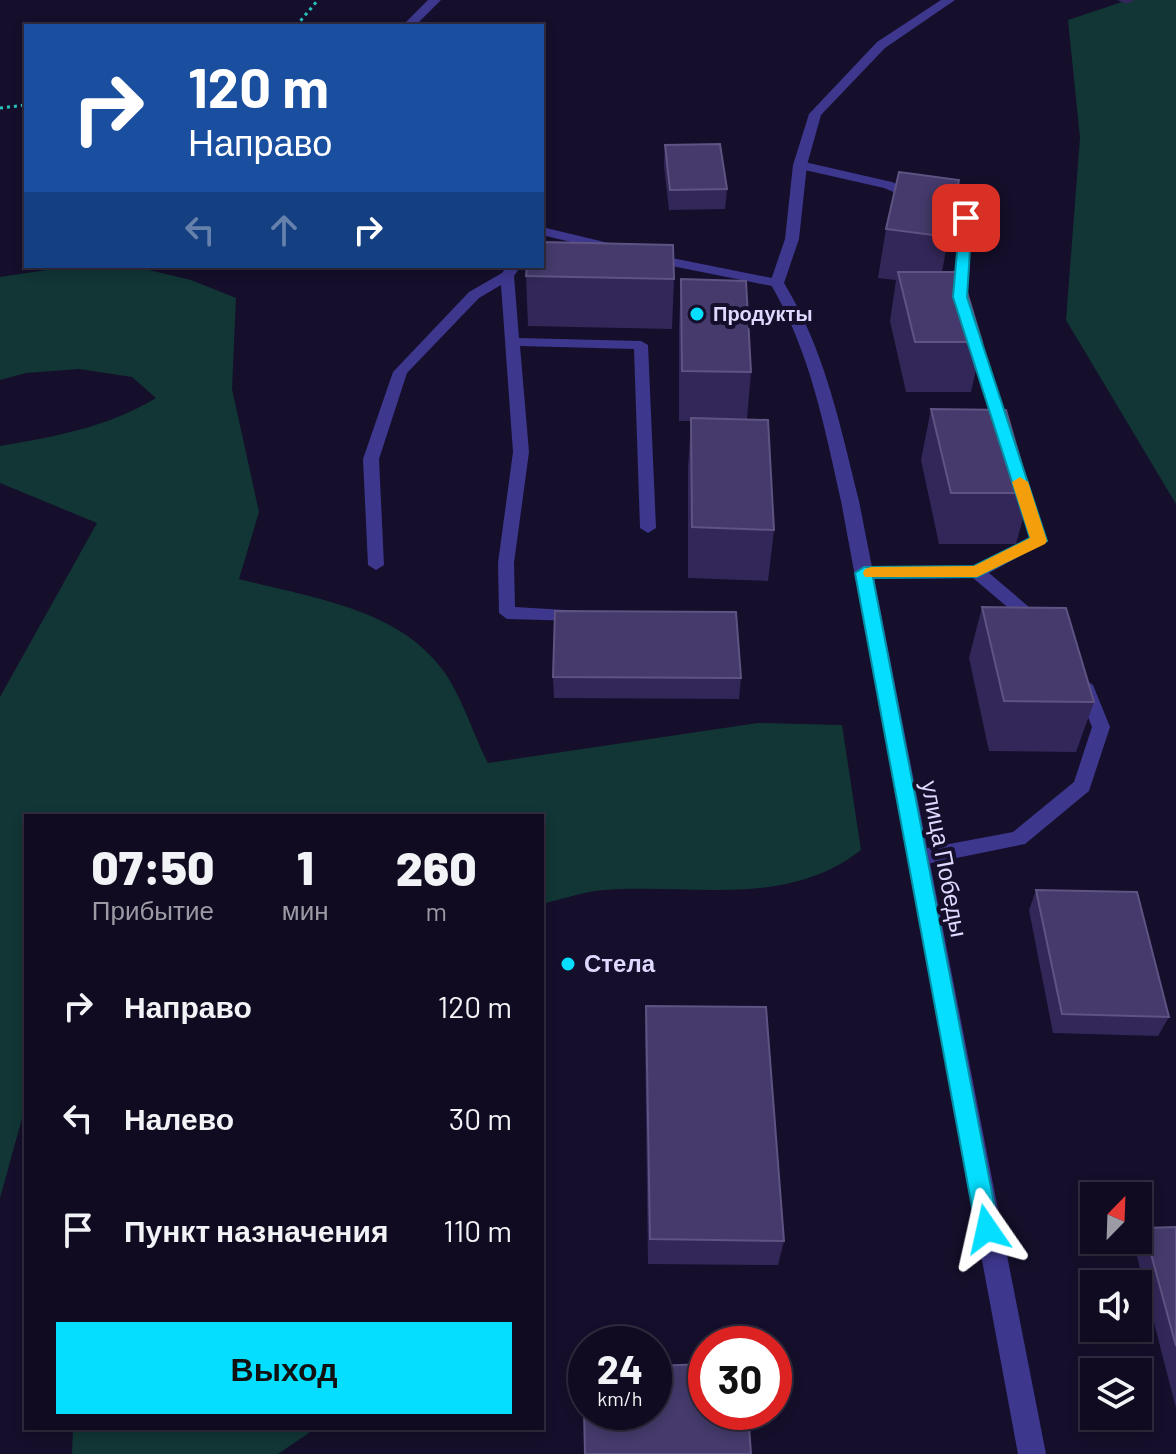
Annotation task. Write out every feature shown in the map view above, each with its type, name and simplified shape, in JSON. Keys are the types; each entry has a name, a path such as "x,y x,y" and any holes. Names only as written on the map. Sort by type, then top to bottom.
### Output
{"street":[{"path":"410,24 435,0"},
{"path":"544,231 685,266 777,283 792,239 800,165 815,114 881,45 949,0"},
{"name":"улица Победы","path":"777,283 795,309 817,372 850,501 1032,1454"}],"lane":[{"path":"800,165 888,185 966,218 960,297 1010,449"},
{"path":"511,271 521,452 506,563 507,613 599,615"},
{"path":"376,565 371,459 400,372 474,295 511,271"},
{"path":"513,342 641,345 648,528"},
{"path":"864,573 977,572 1039,541 1015,465"},
{"path":"977,572 1051,636"},
{"path":"917,858 1018,839 1082,786 1101,727 1077,668"}],"path":[{"path":"298,24 318,0"},
{"path":"0,108 24,105"}],"green space":[{"path":"1128,0 1176,0 1176,504 1066,320 1080,138 1068,20"},
{"path":"59,268 140,268 191,280 236,298 232,389 259,512 239,579 350,608 376,618 423,648 449,679 488,763 758,723 842,725 861,850 832,868 770,887 737,890 603,890 544,903 544,814 24,814 24,1111 0,1198 0,697 97,523 0,483 0,446 100,424 156,398 132,377 79,369 26,373 0,380 0,277"},
{"path":"73,1430 313,1430 278,1454 72,1454"}],"building":[{"path":"720,144 727,189 670,190 665,145"},
{"path":"899,172 959,180 948,237 886,229"},
{"path":"544,242 673,245 674,279 526,276 527,268 544,268"},
{"path":"898,272 961,272 982,342 915,342"},
{"path":"681,279 746,281 751,372 682,371"},
{"path":"931,409 1006,410 1030,493 951,493"},
{"path":"691,418 768,420 774,530 692,527"},
{"path":"982,607 1066,608 1094,702 1004,701"},
{"path":"555,611 736,612 741,678 553,677"},
{"path":"1036,890 1137,892 1169,1017 1062,1014"},
{"path":"646,1006 766,1007 784,1241 650,1239"},
{"path":"1176,1227 1176,1346 1151,1254 1152,1228"},
{"path":"672,1365 688,1365 688,1430 749,1430 751,1454 585,1454 584,1430 672,1430"}],"slow traffic":[{"path":"871,573 977,572 1039,541 1020,482"}],"place":[{"name":"Продукты","path":"697,314"},
{"name":"Стела","path":"568,964"}],"route":[{"path":"966,218 960,297 1039,541 977,572 864,573 987,1229"}]}
